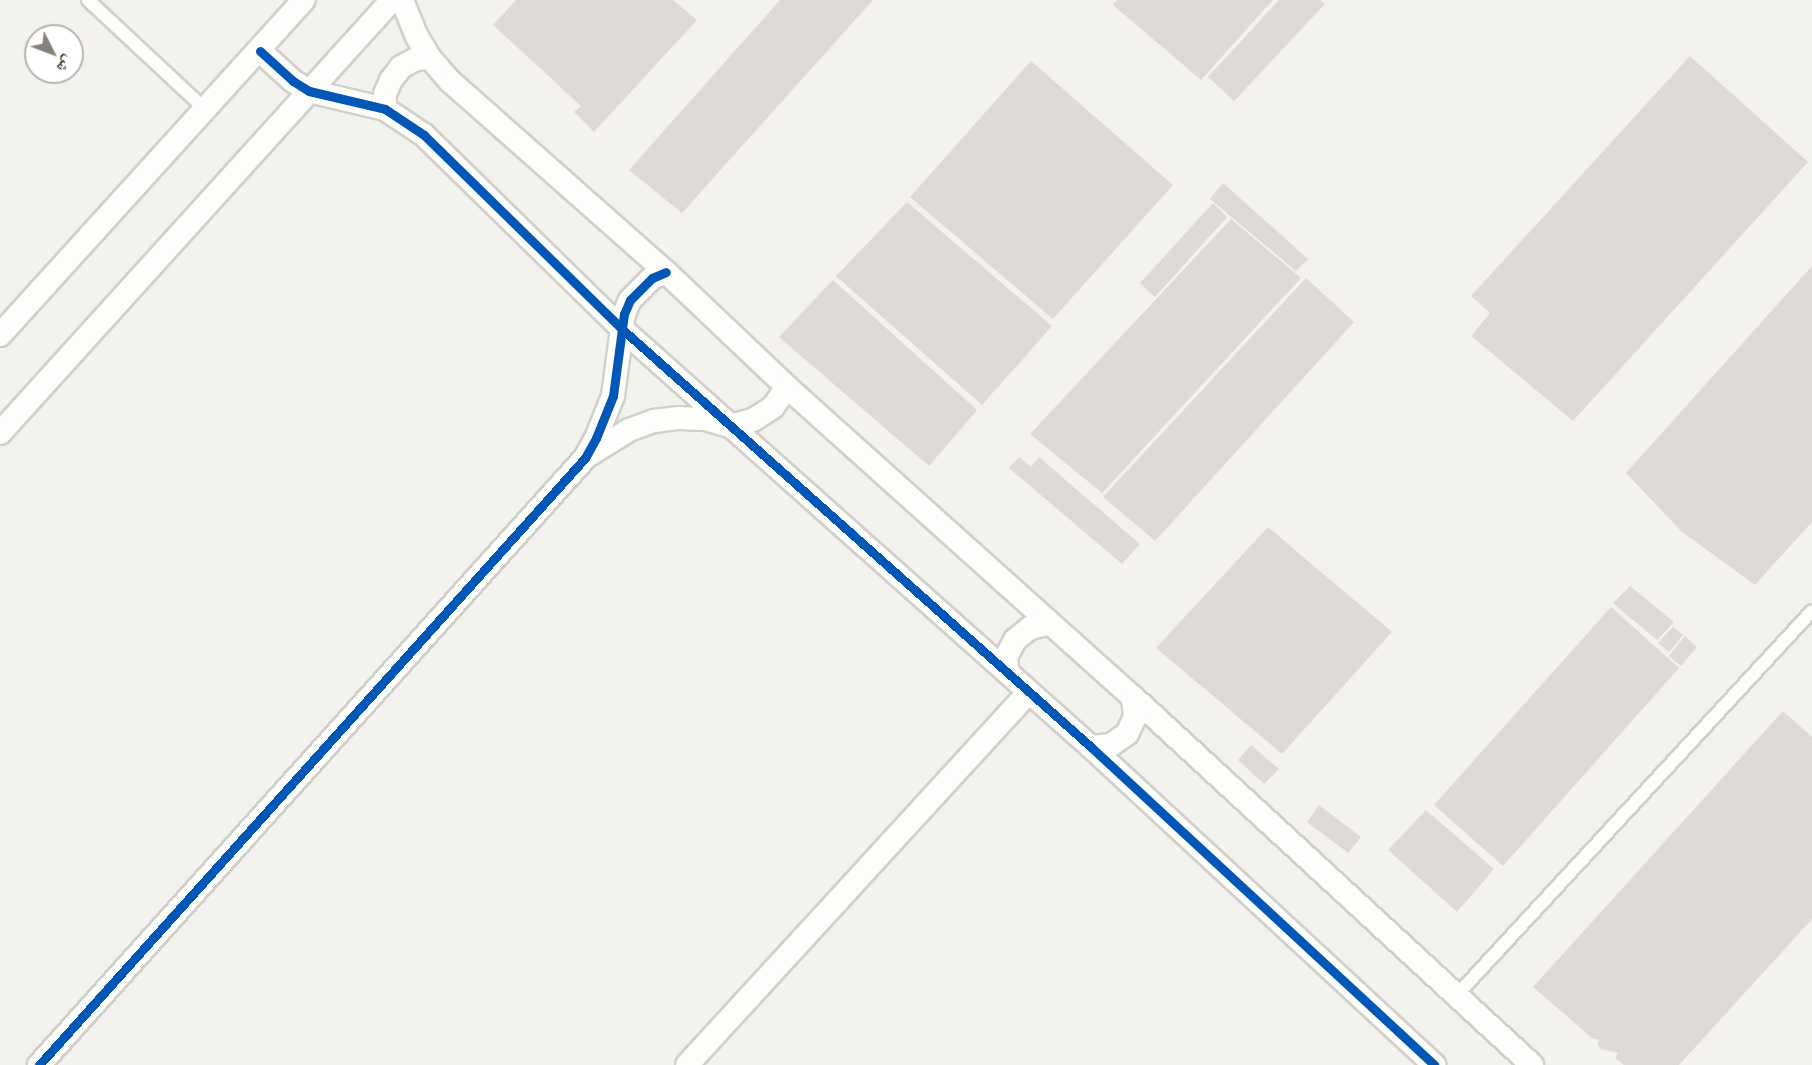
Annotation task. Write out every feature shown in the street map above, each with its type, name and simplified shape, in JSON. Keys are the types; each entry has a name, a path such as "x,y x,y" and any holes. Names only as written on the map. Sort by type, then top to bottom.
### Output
{"street":[{"path":"0,336 304,0"},
{"path":"0,433 392,0"},
{"path":"402,0 409,20 429,57 450,81 666,272 787,387 1048,624 1133,697 1532,1065"},
{"path":"260,51 309,91 385,110 424,135 622,329 1091,747 1435,1065"},
{"path":"385,110 385,94 400,67 414,60 429,57"},
{"path":"585,458 613,396 618,374 622,329 630,300 652,278 666,272"},
{"path":"39,1065 585,458 629,430 654,421 688,418 730,426 753,420 773,407 787,387"},
{"path":"1008,673 1006,657 1015,640 1030,628 1048,624"},
{"path":"687,1065 1029,692"},
{"path":"1091,747 1111,746 1127,734 1135,717 1133,697"}],"lane":[{"path":"88,0 205,109"},
{"path":"1456,996 1812,611"}],"building":[{"path":"516,0 673,0 697,20 594,132 574,112 581,106 493,25"},
{"path":"780,0 873,0 682,213 629,170"},
{"path":"1117,0 1273,0 1201,80 1113,5"},
{"path":"1279,0 1320,0 1325,4 1234,101 1208,77"},
{"path":"1690,56 1808,162 1573,421 1471,336 1490,313 1471,296"},
{"path":"1031,61 1173,185 1053,319 910,197"},
{"path":"1223,183 1308,259 1296,271 1210,199"},
{"path":"907,202 1052,326 982,405 836,276"},
{"path":"1213,203 1227,217 1155,297 1140,283"},
{"path":"1231,219 1301,278 1102,493 1030,434"},
{"path":"1812,266 1812,522 1755,585 1681,531 1626,473"},
{"path":"1306,278 1354,322 1155,541 1103,497"},
{"path":"833,280 977,410 929,466 779,337"},
{"path":"1019,457 1031,467 1039,457 1140,544 1122,564 1009,468"},
{"path":"1268,527 1392,632 1282,754 1156,648"},
{"path":"1630,586 1674,622 1657,640 1613,603"},
{"path":"1611,607 1679,668 1503,866 1434,805"},
{"path":"1673,627 1683,635 1669,652 1658,643"},
{"path":"1685,636 1697,647 1681,666 1669,656"},
{"path":"1783,711 1812,737 1812,919 1679,1065 1624,1065 1615,1058 1618,1053 1601,1049 1598,1045 1599,1040 1592,1038 1533,987"},
{"path":"1251,745 1279,769 1264,784 1238,760"},
{"path":"1319,805 1361,837 1348,853 1307,822"},
{"path":"1426,810 1494,869 1457,912 1388,850"}],"cycle path":[{"path":"260,51 293,81 309,91 385,109 424,135 622,329 1091,747 1435,1065"},
{"path":"39,1065 585,458 613,396 624,314 630,300 652,278 666,272"}]}
